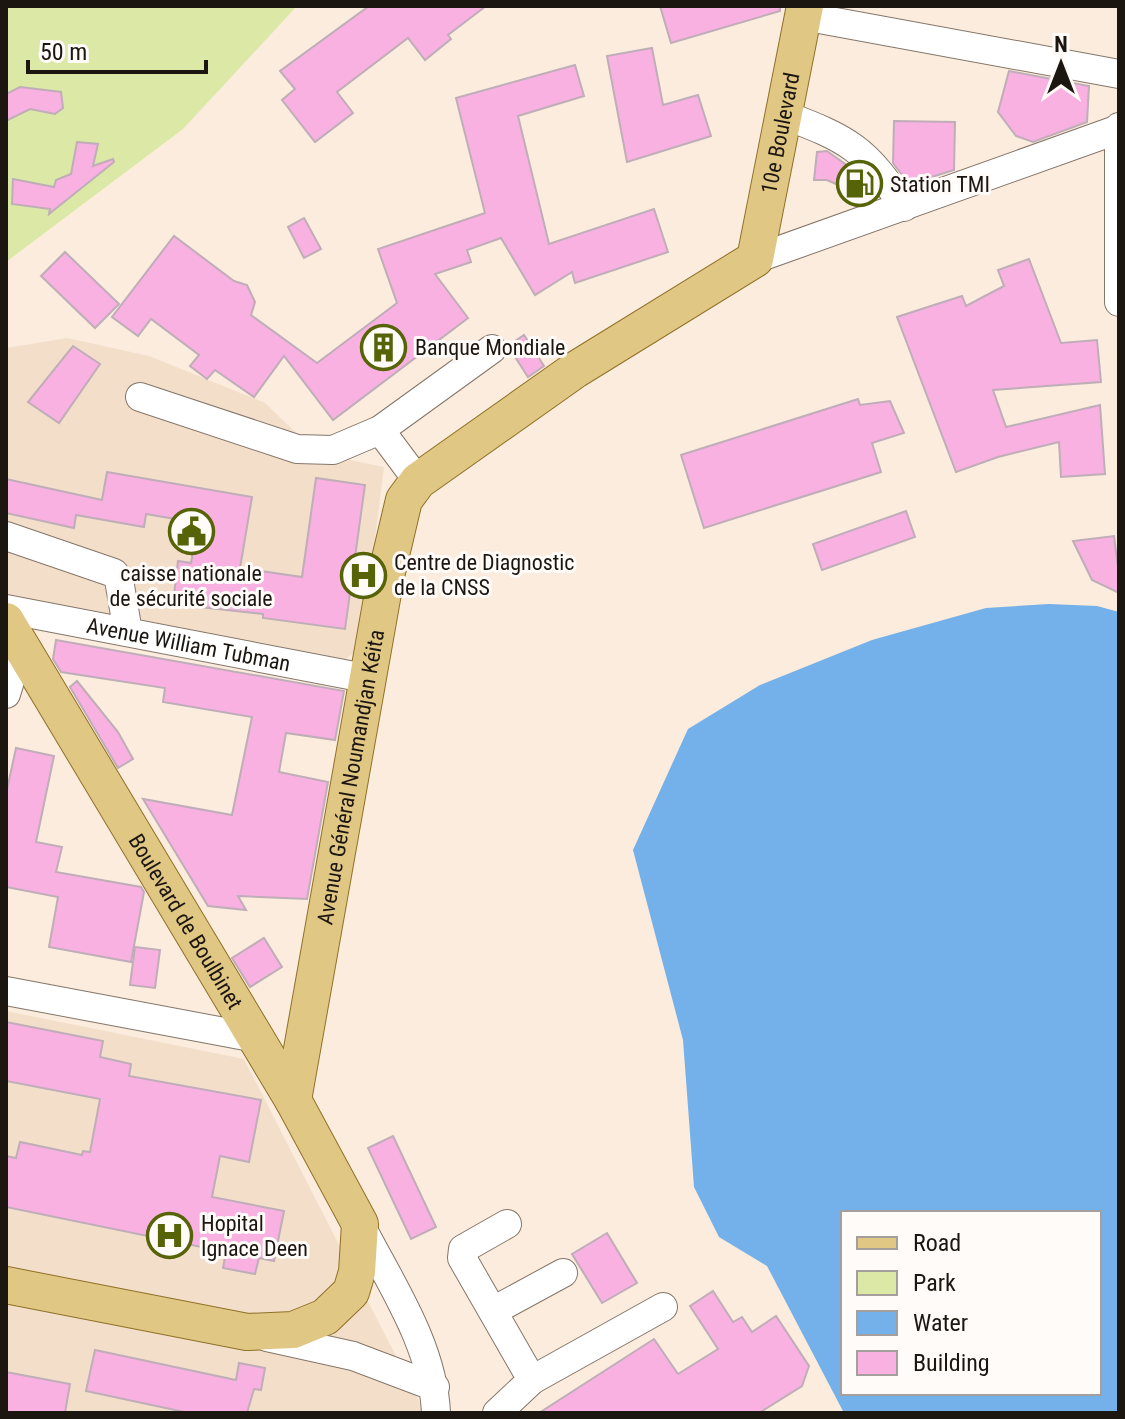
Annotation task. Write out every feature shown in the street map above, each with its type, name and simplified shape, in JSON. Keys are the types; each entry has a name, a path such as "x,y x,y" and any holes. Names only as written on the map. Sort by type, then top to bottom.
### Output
{"main road":[{"name":"10e Boulevard","path":"755,259 804,11"},
{"name":"Avenue Général Noumandjan Kéita","path":"293,1100 404,500 418,481 575,370 755,259"},
{"name":"Boulevard de Boulbinet","path":"13,633 293,1100 360,1224"},
{"path":"6,1285 247,1332 293,1330 325,1317 340,1306 351,1292 357,1272 360,1224"}],"street":[{"path":"804,11 1119,74"},
{"path":"784,115 828,131 867,156 904,207"},
{"path":"755,259 1119,129 1119,302"},
{"path":"140,397 297,449 333,450 380,430 492,349"},
{"path":"380,430 418,481"},
{"path":"6,536 114,573 119,580 128,632"},
{"name":"Avenue William Tubman","path":"6,609 370,679"},
{"path":"6,694 13,633"},
{"path":"6,991 256,1038"},
{"path":"360,1224 422,1346 435,1400"},
{"path":"507,1224 463,1249 462,1258 532,1380"},
{"path":"493,1311 563,1273"},
{"path":"497,1413 532,1380 663,1307"},
{"path":"247,1332 353,1356 435,1400"}],"shaded area":[{"name":"caisse nationale de sécurité sociale","path":"67,338 149,356 265,403 317,453 384,467 361,648 341,662 6,598 6,348"},
{"name":"Hopital Ignace Deen","path":"6,1011 244,1059 425,1413 6,1413"}],"green space":[{"path":"6,6 297,6 183,129 6,262"}],"water":[{"path":"1049,604 1097,606 1119,612 1119,1413 844,1413 767,1266 719,1237 694,1187 683,1040 633,850 688,729 760,685 872,640 986,608"}],"building":[{"path":"369,6 486,6 448,35 451,39 425,60 408,38 337,92 353,113 315,142 282,100 295,89 280,71"},
{"path":"660,6 780,6 780,11 671,43"},
{"path":"652,48 663,105 698,95 711,136 627,162 607,56"},
{"path":"575,65 584,96 518,116 549,244 654,209 668,252 575,283 572,272 535,295 501,238 467,250 471,262 435,274 468,318 333,420 284,356 254,397 215,370 207,379 190,366 199,355 151,319 138,336 112,317 174,236 234,281 247,285 255,302 251,315 317,363 397,303 378,249 485,213 456,98"},
{"path":"1009,71 1089,86 1087,122 1033,142 1016,136 998,112"},
{"path":"20,87 61,92 63,108 55,114 30,109 6,121 6,94"},
{"path":"894,121 955,122 954,170 909,184 893,163"},
{"path":"77,142 98,144 93,166 113,159 114,162 49,214 50,209 12,204 13,179 54,187 56,180 71,174"},
{"name":"Station TMI","path":"827,151 855,171 877,197 859,204 845,188 827,180 814,180 817,152"},
{"path":"304,218 321,249 304,258 288,227"},
{"path":"65,252 119,304 95,328 41,276"},
{"path":"1029,259 1061,343 1097,340 1101,382 993,390 1006,427 1100,405 1105,474 1061,477 1059,442 998,457 956,472 897,317 962,296 966,306 1004,286 998,270"},
{"path":"524,335 544,366 528,377 508,346"},
{"path":"73,346 100,364 59,423 28,402"},
{"path":"858,399 860,405 890,401 904,433 872,443 881,472 704,528 681,455"},
{"path":"107,472 252,497 240,568 302,577 316,478 365,485 345,629 263,618 263,614 173,604 178,561 191,563 198,523 146,514 144,527 76,515 74,528 6,513 6,479 102,500"},
{"path":"906,511 915,537 822,570 813,544"},
{"path":"1114,536 1119,593 1092,580 1073,541"},
{"path":"56,640 344,691 335,740 286,733 279,772 328,782 307,899 238,896 246,910 208,906 143,799 232,815 252,717 163,702 165,688 61,672 53,659"},
{"path":"77,681 118,732 133,759 118,768 70,687"},
{"path":"16,748 54,756 36,842 62,847 56,872 141,887 144,892 131,962 49,947 58,897 6,887 6,794"},
{"path":"264,938 282,967 250,987 232,958"},
{"path":"135,947 160,950 155,988 130,985"},
{"path":"6,1022 103,1041 100,1057 131,1064 129,1076 261,1100 249,1162 220,1156 212,1197 284,1211 274,1261 259,1258 255,1274 223,1268 226,1252 6,1207 6,1156 16,1158 20,1142 82,1155 83,1151 90,1152 100,1099 6,1081"},
{"path":"393,1136 436,1227 411,1239 368,1148"},
{"path":"607,1233 637,1283 602,1303 572,1254"},
{"path":"713,1291 733,1322 742,1317 752,1332 776,1316 809,1366 802,1386 759,1413 539,1413 654,1339 678,1374 718,1349 690,1306"},
{"path":"95,1350 236,1380 239,1363 265,1368 261,1390 254,1389 247,1413 189,1413 86,1391"},
{"path":"6,1372 70,1384 65,1413 6,1413"}],"place":[{"name":"Station TMI","path":"859,184"},
{"name":"Banque Mondiale","path":"384,347"},
{"name":"caisse nationale de sécurité sociale","path":"191,532"},
{"name":"Centre de Diagnostic de la CNSS","path":"363,575"},
{"name":"Hopital Ignace Deen","path":"170,1236"}]}
